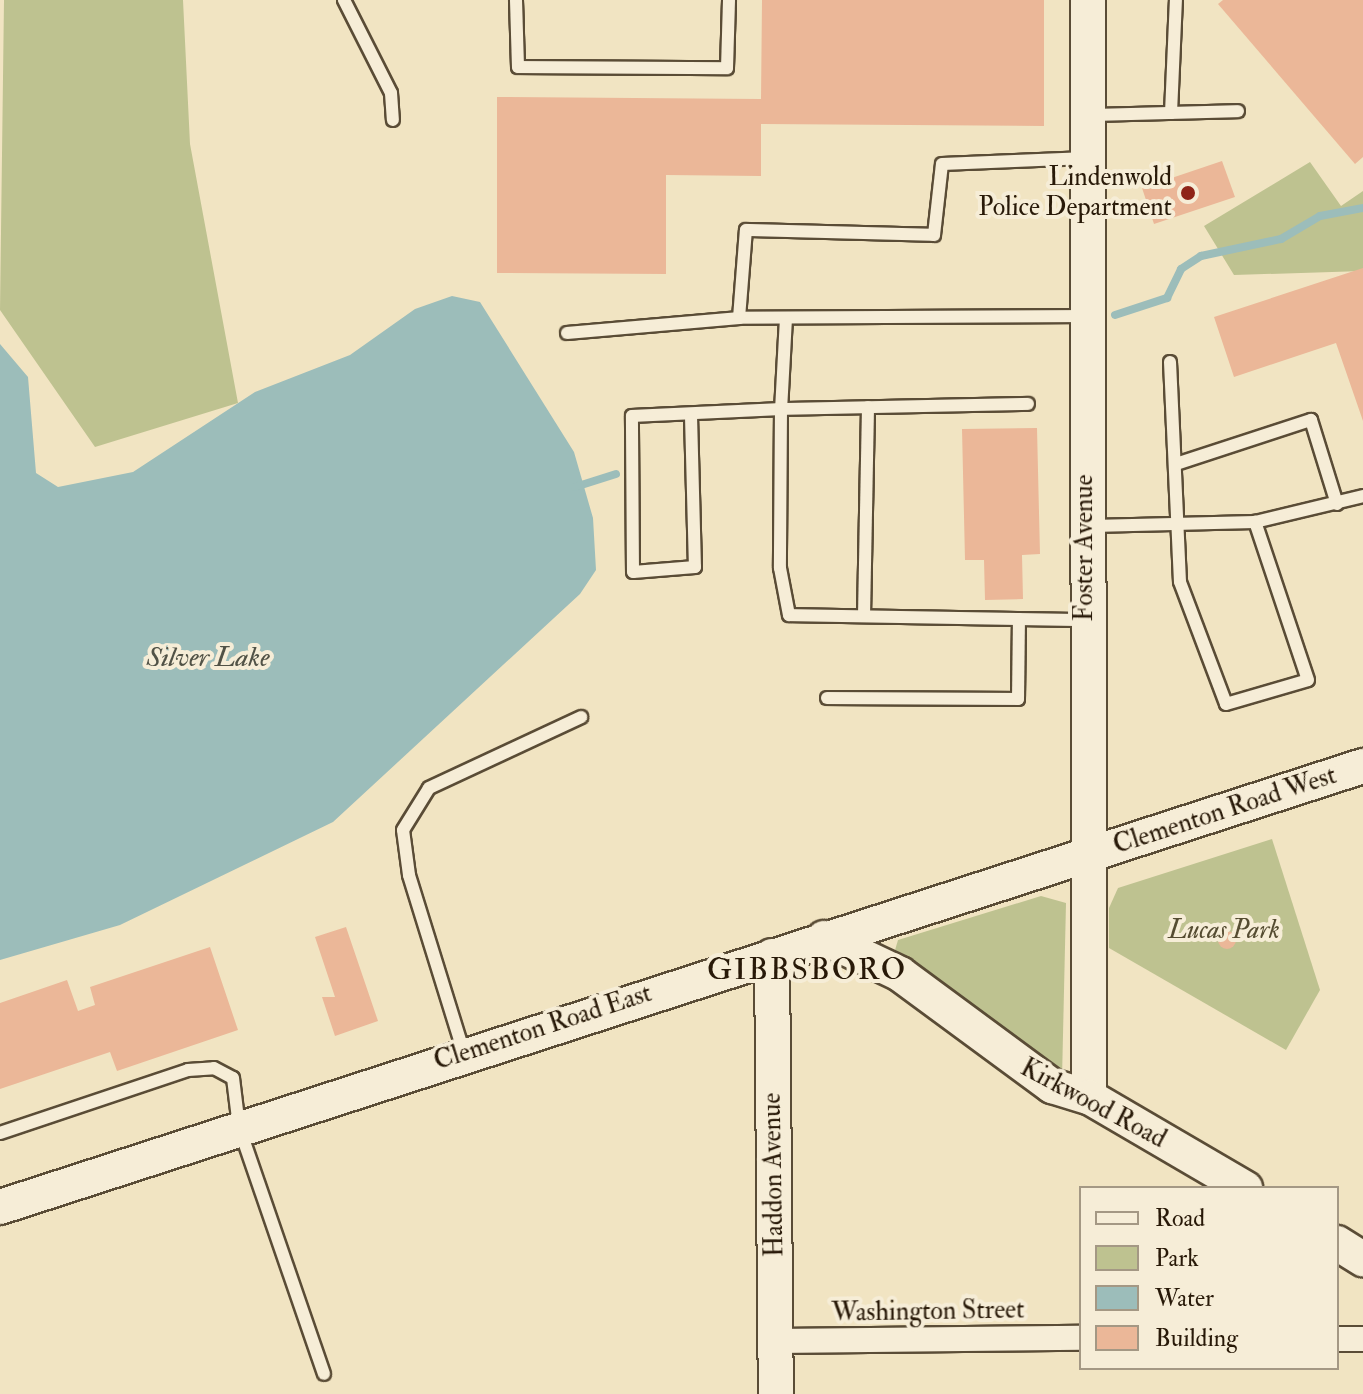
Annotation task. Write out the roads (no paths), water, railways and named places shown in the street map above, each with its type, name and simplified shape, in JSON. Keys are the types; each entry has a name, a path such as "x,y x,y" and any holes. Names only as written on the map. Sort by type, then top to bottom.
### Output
{"street":[{"name":"Foster Avenue","path":"1088,0 1085,620 1089,1097"},
{"name":"Clementon Road West","path":"1088,857 1363,766"},
{"name":"Clementon Road East","path":"0,1207 464,1053 1088,857"},
{"name":"Kirkwood Road","path":"824,938 900,974 1052,1086 1089,1097 1242,1186"},
{"name":"Haddon Avenue","path":"772,956 776,1394"},
{"path":"1339,1244 1363,1259"},
{"name":"Washington Street","path":"776,1341 1079,1338"},
{"path":"1339,1339 1363,1339"}],"lane":[{"path":"344,0 391,93 393,120"},
{"path":"516,0 518,67 727,68 729,0"},
{"path":"1171,113 1176,0"},
{"path":"1087,115 1238,111"},
{"path":"739,318 746,230 934,235 942,164 1087,158"},
{"path":"567,333 739,318 1086,316"},
{"path":"786,318 781,409 780,568 789,615 1085,620"},
{"path":"1170,362 1176,464 1173,519 1180,582 1226,704 1308,680 1255,522"},
{"path":"691,416 695,567 633,572 632,416 691,416 781,409 1028,404"},
{"path":"864,616 868,407"},
{"path":"1176,464 1311,420 1337,504"},
{"path":"1085,527 1173,519 1255,522 1363,496"},
{"path":"827,698 1018,699 1019,619"},
{"path":"464,1053 409,875 403,830 429,788 581,717"},
{"path":"0,1133 188,1070 214,1068 233,1078 239,1127 324,1374"}],"water":[{"name":"Silver Lake","path":"452,296 480,302 574,452 593,518 596,570 580,594 333,822 120,925 0,960 0,344 28,377 36,473 58,487 133,472 255,392 350,355 415,309"}],"waterway":[{"path":"1115,315 1167,298 1181,269 1201,256 1281,239 1320,216 1363,208"},
{"path":"575,487 616,474"}],"place":[{"name":"Lindenwold Police Department","path":"1188,193"}],"district":[{"name":"GIBBSBORO","path":"807,970"}],"park label":[{"name":"Lucas Park","path":"1224,931"}]}
